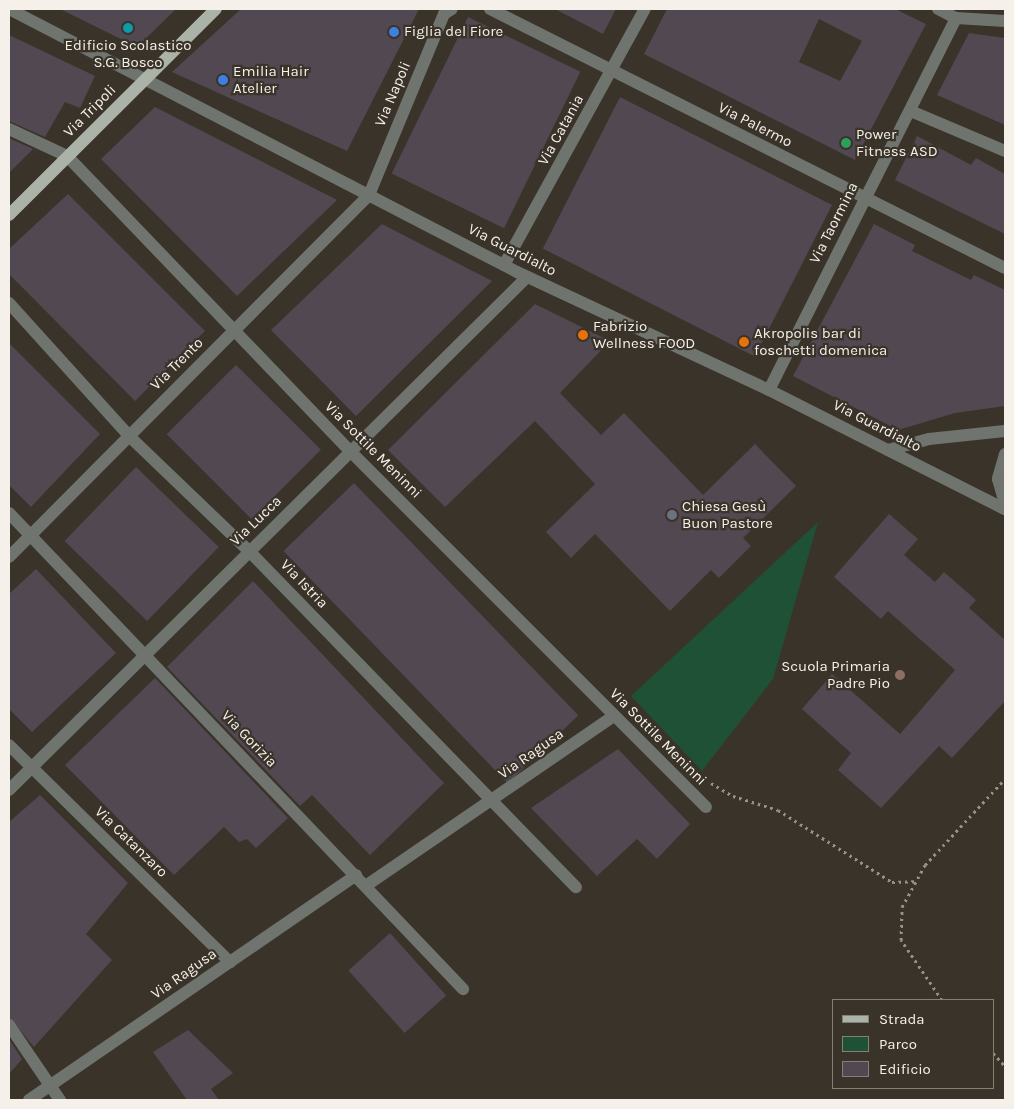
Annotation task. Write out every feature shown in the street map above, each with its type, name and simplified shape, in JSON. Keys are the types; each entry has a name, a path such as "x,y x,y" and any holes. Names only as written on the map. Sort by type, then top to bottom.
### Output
{"main road":[{"name":"Via Tripoli","path":"9,215 216,9"}],"street":[{"name":"Via Guardialto","path":"9,9 148,78 504,265 769,390 1005,510"},
{"name":"Via Napoli","path":"369,195 444,14 452,9"},
{"name":"Via Palermo","path":"490,9 864,199 1005,268"},
{"name":"Via Catania","path":"504,265 645,9"},
{"path":"938,9 956,18 1005,21"},
{"name":"Via Taormina","path":"769,390 864,199 913,112 956,18"},
{"path":"913,112 1005,151"},
{"name":"Via Sottile Meninni","path":"9,129 67,156 351,452 706,807"},
{"name":"Via Trento","path":"9,557 369,195"},
{"name":"Via Lucca","path":"9,790 527,276"},
{"name":"Via Istria","path":"9,303 129,436 249,551 576,887"},
{"path":"888,450 929,440 1005,431"},
{"path":"1005,454 998,479 1005,503"},
{"name":"Via Gorizia","path":"9,513 367,885 463,989"},
{"name":"Via Ragusa","path":"367,885 614,716"},
{"name":"Via Catanzaro","path":"9,745 230,962"},
{"name":"Via Ragusa","path":"29,1100 356,874"},
{"path":"9,1025 60,1100"}],"path":[{"path":"941,999 901,940 902,907 925,865 1005,779"},
{"path":"681,782 712,783 733,796 778,810 892,882 916,882"},
{"path":"994,1054 1005,1066"}],"green space":[{"path":"818,522 773,679 702,771 631,696"}],"building":[{"name":"Edificio Scolastico S.G. Bosco","path":"60,9 176,9 137,47"},
{"path":"241,9 419,9 347,151 172,72"},
{"path":"555,9 616,9 603,34"},
{"path":"667,9 895,9 926,24 855,160 644,54","holes":["819,19 862,41 840,81 799,62"]},
{"path":"468,17 580,72 504,228 392,173"},
{"path":"969,33 1005,38 1005,125 937,95"},
{"path":"9,35 95,76 80,108 65,102 45,137 9,121"},
{"path":"620,97 832,205 755,357 543,248"},
{"path":"155,107 337,200 237,296 101,159"},
{"path":"917,136 971,165 976,158 1005,174 1005,234 895,180"},
{"path":"9,138 33,149 9,173"},
{"path":"68,194 205,331 135,401 9,274 9,249"},
{"path":"382,224 492,281 356,416 271,330"},
{"path":"874,224 915,245 912,251 971,280 974,275 1005,290 1005,406 955,413 898,430 793,376"},
{"path":"535,304 610,341 560,393 601,435 624,413 703,495 755,444 796,486 743,538 751,546 719,578 711,570 670,611 595,534 571,558 546,532 595,484 535,421 445,507 388,450"},
{"path":"9,343 100,434 31,507 9,485"},
{"path":"236,365 321,450 252,519 167,434"},
{"path":"136,467 219,547 147,621 64,541"},
{"path":"354,483 578,715 508,783 284,551"},
{"path":"889,514 918,539 904,555 935,582 944,572 976,600 969,608 1005,640 1005,701 952,758 939,746 881,808 838,770 851,753 802,709 832,674 900,734 955,670 888,611 881,619 834,577"},
{"path":"36,569 116,653 32,732 9,709 9,594"},
{"path":"253,581 444,783 370,855 312,795 300,806 167,667"},
{"path":"155,678 288,818 256,848 247,839 239,842 224,827 174,875 65,765"},
{"path":"618,749 690,824 657,859 637,839 597,876 531,808"},
{"path":"40,795 128,883 86,934 112,960 34,1047 9,1017 9,822"},
{"path":"390,933 446,995 405,1033 348,970"},
{"path":"188,1030 233,1073 211,1089 219,1100 187,1100 153,1052"},
{"path":"9,1039 22,1059 9,1074"}],"place":[{"name":"Edificio Scolastico S.G. Bosco","path":"128,28"},
{"name":"Figlia del Fiore","path":"394,32"},
{"name":"Emilia Hair Atelier","path":"223,80"},
{"name":"Power Fitness ASD","path":"846,143"},
{"name":"Fabrizio Wellness FOOD","path":"583,335"},
{"name":"Akropolis bar di foschetti domenica","path":"744,342"},
{"name":"Chiesa Gesù Buon Pastore","path":"672,515"},
{"name":"Scuola Primaria Padre Pio","path":"900,675"}]}
